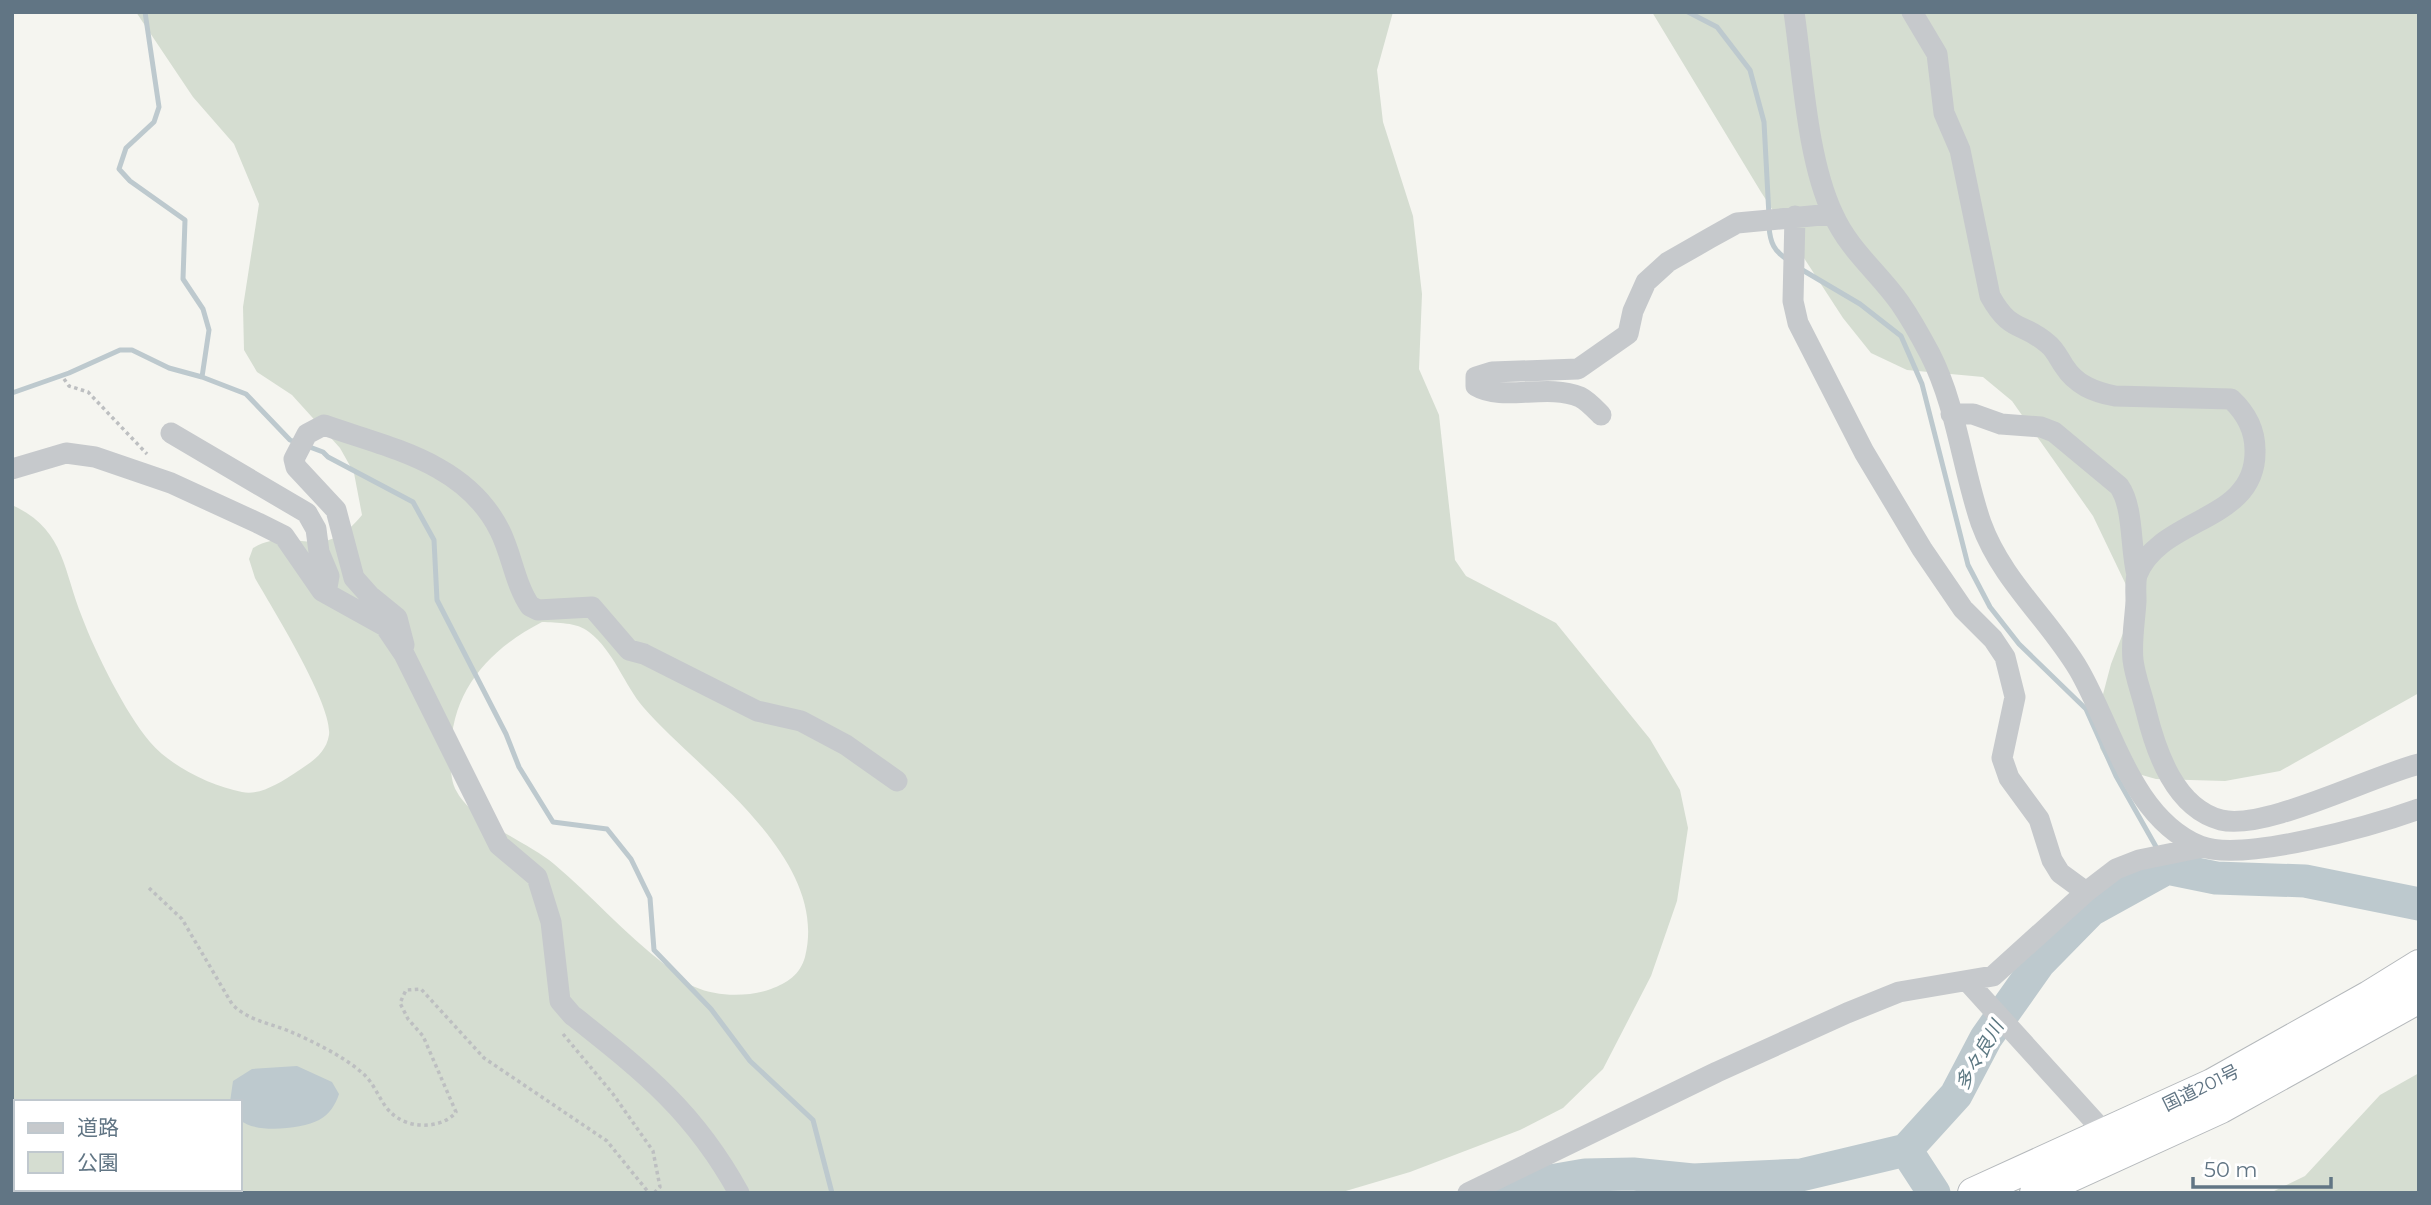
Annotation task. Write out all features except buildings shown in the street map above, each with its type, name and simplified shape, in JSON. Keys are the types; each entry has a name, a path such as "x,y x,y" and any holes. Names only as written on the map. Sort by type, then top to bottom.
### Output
{"highway":[{"name":"国道201号","path":"2037,1190 2110,1144 2370,996 2419,965"},
{"name":"国道201号","path":"1973,1193 2221,1108 2419,998"}],"street":[{"path":"1794,12 1818,170 1832,214 1854,251 1900,303 1931,357 1951,414 1982,525 2010,581 2078,669 2140,791 2169,829 2203,847"},
{"path":"1912,12 1937,54 1944,113 1960,150 1990,296 1999,313 2010,324 2051,345 2070,376 2096,393 2115,396 2231,399 2243,411 2252,428 2255,467 2245,491 2227,507 2179,532 2152,555 2137,575"},
{"path":"1601,415 1582,398 1557,391 1487,392 1476,386 1476,377 1492,372 1578,369 1628,334 1633,311 1646,282 1668,262 1737,223 1832,214"},
{"path":"1795,216 1793,301 1804,334 1864,452 1909,528 1963,609 1993,639 2004,657 2012,677 2015,697 2002,758 2009,778 2039,819 2052,860 2060,873 2085,892"},
{"path":"1951,414 1973,414 2001,424 2041,427 2054,432 2119,486 2127,498 2130,550 2137,575 2133,659 2163,766 2189,801 2221,820 2260,820 2419,764"},
{"path":"404,654 404,634 397,618 370,596 354,578 337,510 305,478 294,459 307,434 324,425 441,467 464,485 499,529 522,592 530,606 538,610 592,607 629,650 644,654 757,711 801,721 846,745 897,781"},
{"path":"171,433 307,513 316,529 319,552 329,576 326,593"},
{"path":"12,469 66,453 95,457 164,480 284,536 326,593 385,626 404,654 499,845 537,877 551,922 560,1001 667,1093 716,1151 739,1193"},
{"path":"1468,1193 1717,1072 1847,1013 1899,992 1993,976 2085,892 2116,869 2138,860 2203,847 2243,849 2299,841 2369,827 2419,809"},
{"path":"1968,982 2110,1144"}],"path":[{"path":"64,379 69,386 89,392 140,444 164,480"},
{"path":"149,888 182,919 232,1004 241,1014 300,1035 360,1071 385,1109 394,1116 408,1123 435,1124 444,1122 456,1112 423,1036 408,1019 400,1003 406,990 421,989 484,1058 607,1141 649,1193"},
{"path":"564,1006 555,1021 559,1028 613,1094 653,1151 660,1186 654,1193"}],"green space":[{"path":"136,12 1393,12 1377,70 1383,122 1413,216 1422,294 1419,369 1439,415 1455,560 1466,576 1556,623 1650,739 1680,790 1688,828 1677,901 1651,976 1603,1069 1563,1108 1520,1130 1410,1172 1339,1193 12,1193 12,505 43,526 60,552 76,600 103,665 131,716 150,742 168,759 217,785 242,792 256,792 277,784 312,762 325,748 329,735 328,721 312,680 255,578 249,559 253,548 268,542 321,542 334,538 362,515 354,473 340,448 292,395 257,372 244,350 243,307 259,204 234,144 193,97","holes":["542,622 579,626 598,640 644,708 755,819 780,851 798,885 808,920 805,957 800,969 787,981 762,992 743,995 713,993 691,985 635,940 554,864 475,813 457,792 451,774 452,732 457,712 476,675 505,646"]},
{"path":"1652,12 2419,12 2419,693 2280,771 2225,781 2156,779 2110,766 2100,748 2097,717 2111,664 2129,618 2128,589 2093,516 2012,401 1983,377 1907,370 1871,353 1843,318 1761,192"},
{"path":"2419,1073 2419,1193 2270,1193 2305,1176 2380,1095"}],"shaded area":[{"path":"297,1066 332,1082 339,1094 334,1105 319,1120 290,1128 256,1127 242,1121 242,1100 230,1100 233,1081 252,1069"}],"waterway":[{"path":"145,12 159,107 154,122 126,148 119,169 130,181 185,220 183,279 203,309 209,330 202,377 246,394 290,440 298,443"},
{"path":"1688,12 1717,27 1750,70 1764,122 1769,216"},
{"path":"1769,226 1774,246 1788,260"},
{"path":"1799,268 1860,304 1901,336 1922,384 1968,565 1990,607 2019,644 2086,709 2116,776 2159,852"},
{"path":"12,393 69,373 120,350 132,350 169,368 202,377"},
{"path":"307,446 323,452 413,502 434,540 437,600 506,734 519,767 553,822 607,829 631,859 650,898 654,950 711,1009 750,1061 813,1120 832,1193"},
{"name":"多々良川","path":"1506,1193 1521,1186 1585,1175 1633,1174 1693,1180 1801,1175 1906,1150 1956,1095 1986,1038 2039,963 2091,910 2167,868 2216,878 2305,881 2419,904"},
{"path":"1906,1150 1934,1193"}]}
